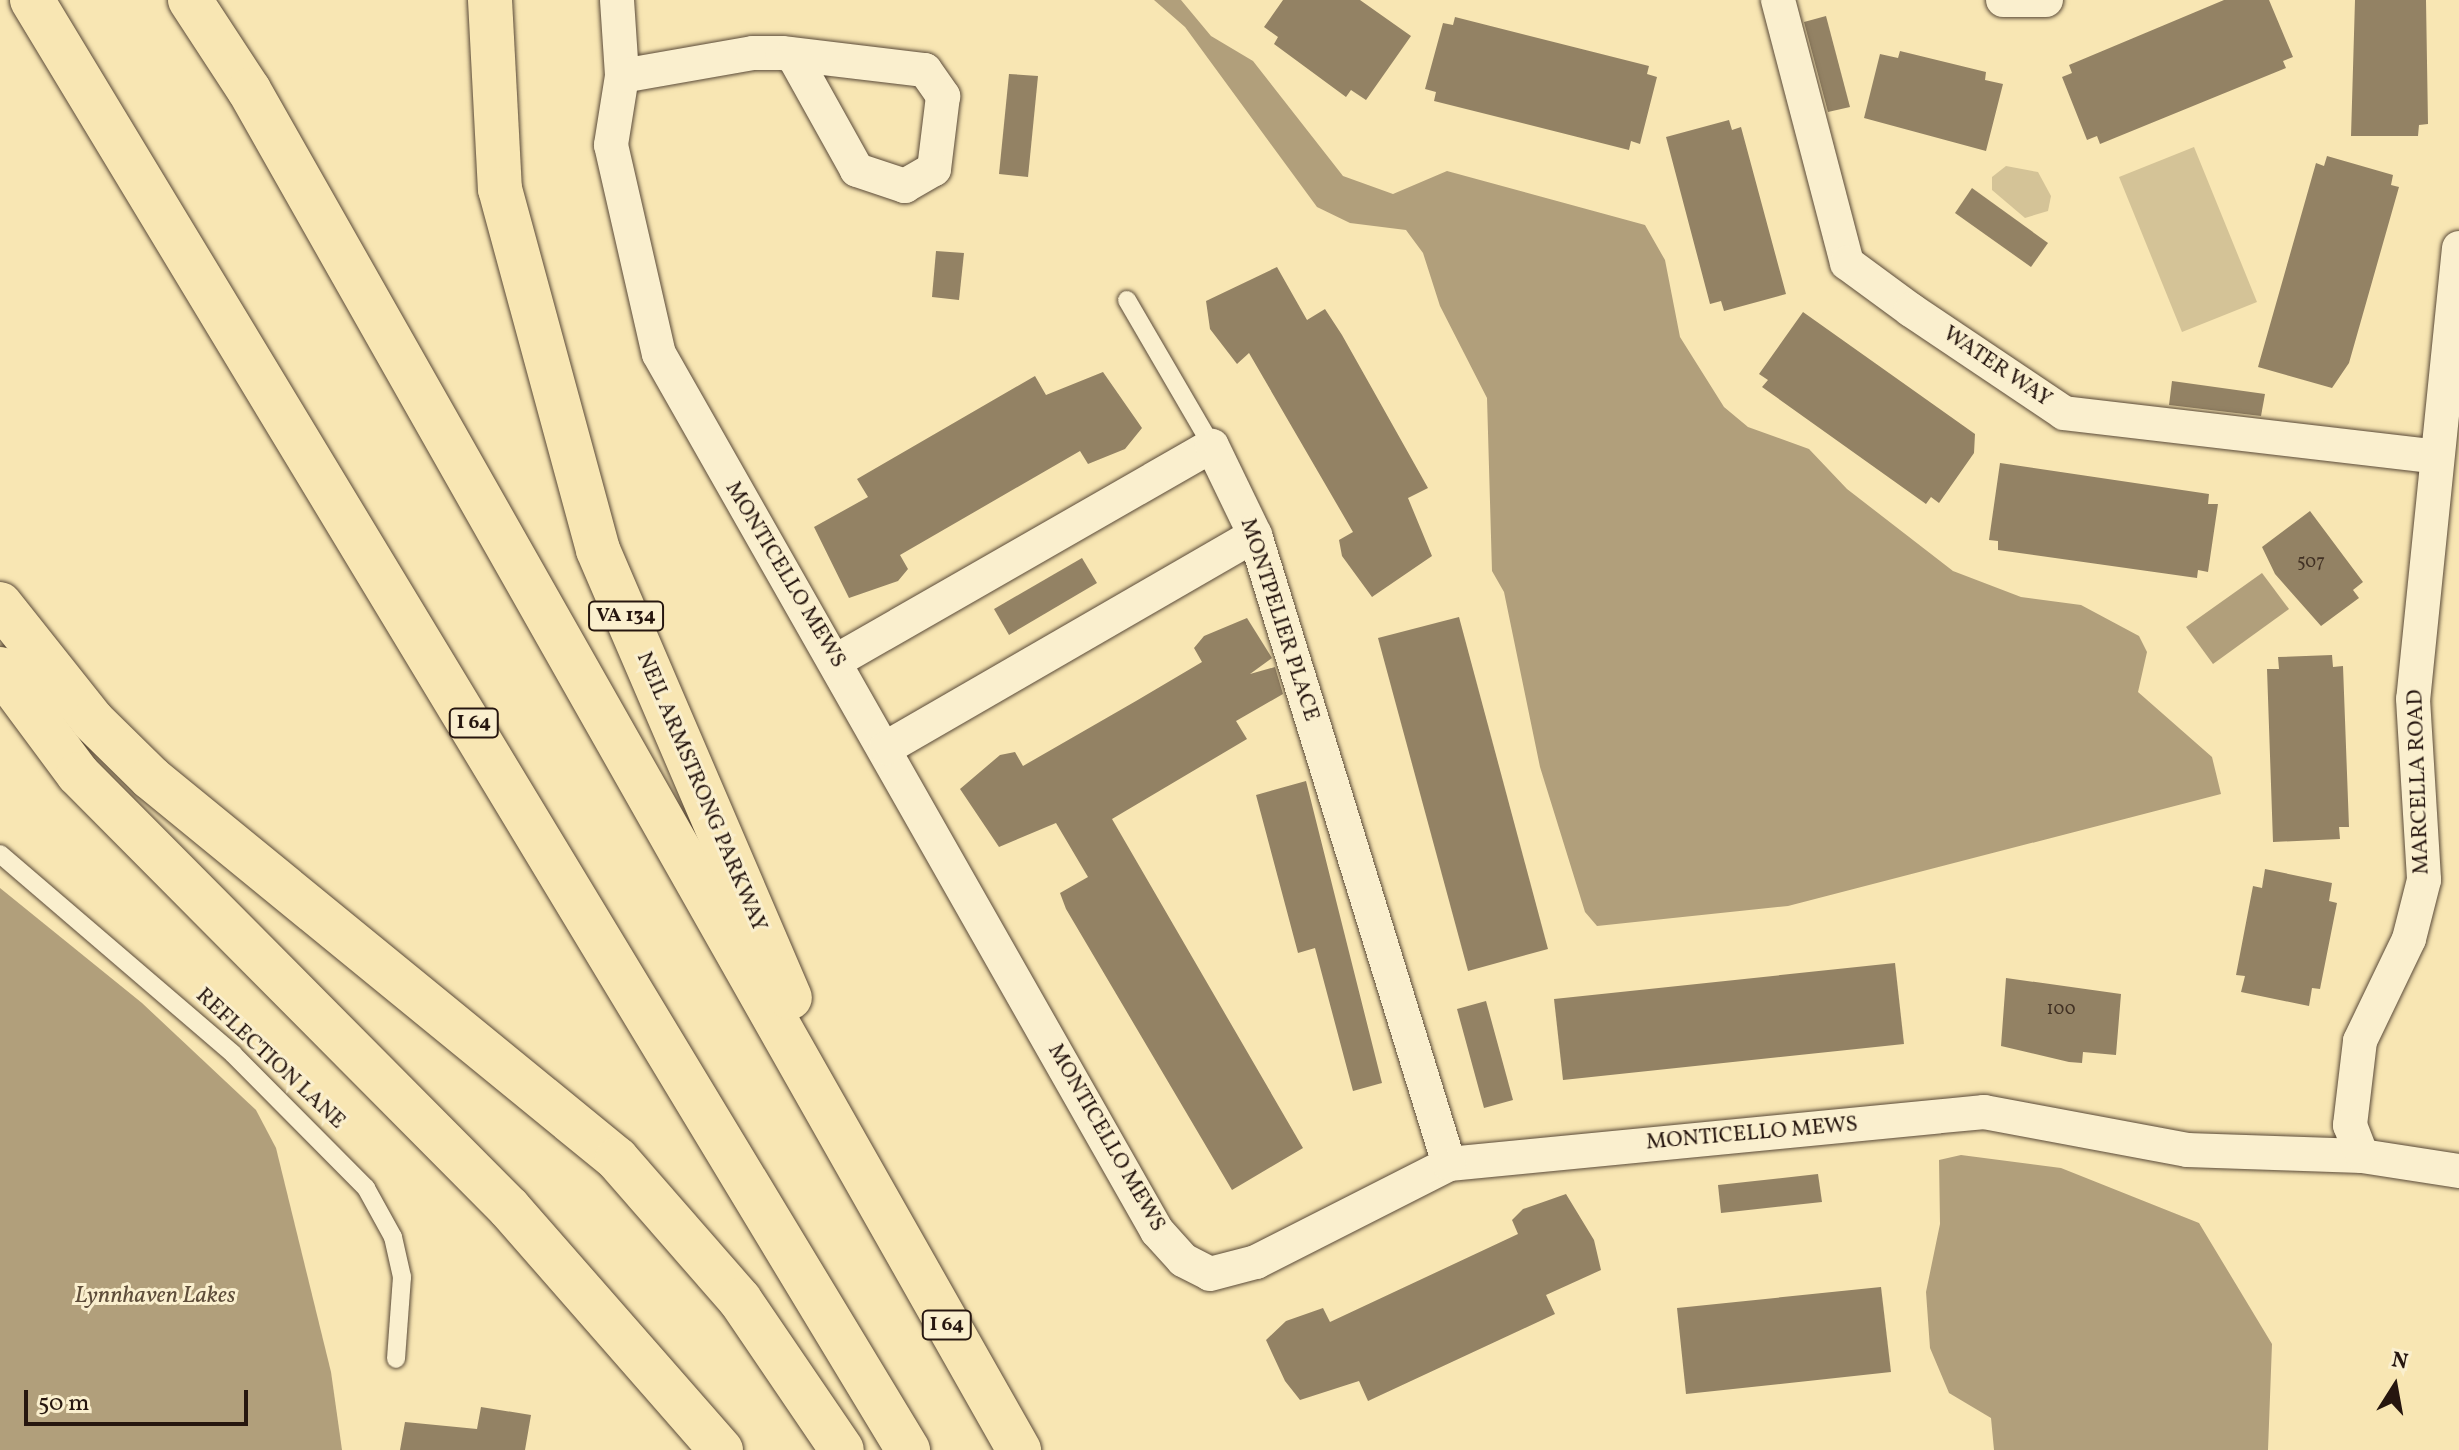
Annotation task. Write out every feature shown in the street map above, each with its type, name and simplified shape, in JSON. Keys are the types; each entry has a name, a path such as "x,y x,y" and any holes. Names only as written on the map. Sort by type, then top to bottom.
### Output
{"highway":[{"name":"I 64","path":"32,0 908,1450"},
{"name":"I 64","path":"190,0 257,104 1019,1450"},
{"name":"NEIL ARMSTRONG PARKWAY","path":"490,0 500,189 598,550 876,1199"},
{"path":"0,604 93,721 151,778 617,1159 740,1300 842,1450"},
{"path":"0,669 78,774 509,1208 721,1450"}],"street":[{"name":"MONTICELLO MEWS","path":"617,0 622,76 611,145 659,354 886,748 1157,1231 1183,1260 1210,1274 1256,1262 1449,1164 1984,1112 2174,1148 2362,1156"},
{"name":"WATER WAY","path":"1778,0 1847,263 1911,310 2064,413 2436,457"},
{"path":"2003,0 2046,0"},
{"path":"622,76 753,53 793,55 925,70 937,79 943,113 934,169 905,186 857,170 793,55"},
{"name":"MARCELLA ROAD","path":"2362,1156 2350,1125 2360,1041 2409,939 2424,880 2413,699 2459,248"},
{"path":"836,661 1212,446"},
{"name":"MONTPELIER PLACE","path":"1212,446 1255,535 1449,1164"},
{"path":"886,748 1255,535"},
{"path":"2362,1156 2459,1171"}],"lane":[{"path":"1127,300 1212,446"},
{"name":"REFLECTION LANE","path":"0,854 233,1054 366,1188 393,1237 402,1277 396,1359"}],"shaded area":[{"path":"2194,147 2257,302 2182,332 2119,177"},
{"path":"2006,166 2038,172 2051,196 2048,211 2025,218 1992,190 1992,177"}],"water":[{"path":"1154,0 1181,0 1211,36 1253,61 1343,176 1393,194 1447,171 1645,225 1665,260 1680,337 1724,407 1748,427 1809,449 1847,489 1953,571 2021,597 2081,605 2139,636 2147,652 2138,692 2212,757 2221,794 1788,906 1597,926 1585,912 1540,767 1504,592 1492,571 1487,398 1440,306 1423,253 1406,230 1350,223 1317,207 1185,27"},
{"path":"2262,573 2289,609 2213,664 2186,627"},
{"name":"Lynnhaven Lakes","path":"0,888 142,1003 256,1110 276,1148 331,1372 342,1450 0,1450"},
{"path":"1961,1155 2061,1168 2199,1223 2272,1344 2268,1450 1994,1450 1991,1418 1949,1393 1930,1348 1926,1292 1940,1224 1939,1160"}],"building":[{"path":"1283,0 1360,0 1411,36 1366,100 1351,90 1346,97 1274,44 1278,37 1264,27"},
{"path":"2224,0 2269,0 2293,57 2283,61 2286,68 2100,144 2097,136 2087,140 2062,77 2072,73 2069,65"},
{"path":"2355,0 2426,0 2428,124 2419,125 2418,136 2351,136"},
{"path":"1826,16 1850,107 1828,112 1804,22"},
{"path":"1455,17 1649,66 1647,74 1657,77 1640,144 1631,141 1629,150 1434,101 1436,92 1425,89 1443,23 1453,25"},
{"path":"1900,51 1986,72 1985,80 2003,84 1986,151 1864,118 1880,54 1898,58"},
{"path":"1009,74 1038,76 1028,177 999,174"},
{"path":"1729,120 1732,130 1741,127 1786,294 1724,311 1721,301 1710,304 1666,137"},
{"path":"2327,156 2393,175 2391,185 2399,187 2349,363 2332,388 2258,367 2316,163 2324,166"},
{"path":"1972,188 2048,243 2031,267 1955,213"},
{"path":"936,251 964,253 959,300 932,297"},
{"path":"1277,267 1307,320 1325,309 1428,488 1408,498 1432,556 1372,597 1342,556 1339,540 1353,532 1249,353 1237,364 1210,329 1206,301"},
{"path":"1803,312 1975,434 1974,453 1939,503 1931,497 1926,504 1762,387 1768,380 1759,374"},
{"path":"1103,372 1142,428 1125,449 1088,464 1080,451 900,555 908,569 898,581 849,598 814,527 868,497 857,479 1035,376 1046,395"},
{"path":"2172,381 2265,394 2261,416 2169,405"},
{"path":"2000,463 2209,494 2208,504 2218,504 2208,572 2198,570 2197,578 1998,550 1998,541 1989,540"},
{"path":"2310,511 2363,582 2353,590 2359,598 2321,626 2275,574 2262,547"},
{"path":"1082,558 1097,583 1009,635 994,609"},
{"path":"1459,617 1548,949 1468,971 1378,638"},
{"path":"1247,618 1272,658 1250,674 1275,667 1283,694 1236,721 1247,739 1112,819 1303,1148 1232,1190 1066,909 1060,893 1088,877 1056,823 999,847 960,789 1000,755 1015,752 1023,766 1202,662 1194,648 1204,636"},
{"path":"2332,655 2333,667 2343,666 2349,827 2339,827 2340,839 2273,842 2267,669 2279,669 2278,657"},
{"path":"1306,781 1382,1083 1353,1091 1315,948 1298,953 1256,795"},
{"path":"2265,869 2332,883 2329,901 2337,903 2320,989 2312,988 2309,1006 2241,992 2245,976 2236,975 2253,886 2262,888"},
{"path":"1895,963 1904,1044 1563,1080 1554,999"},
{"path":"2006,978 2121,994 2116,1055 2083,1052 2082,1063 2069,1062 2001,1046"},
{"path":"1486,1001 1513,1100 1484,1108 1457,1009"},
{"path":"1818,1174 1822,1202 1721,1213 1718,1185"},
{"path":"1566,1194 1594,1240 1601,1270 1546,1295 1555,1314 1368,1401 1359,1381 1300,1400 1285,1381 1266,1340 1286,1321 1323,1308 1330,1322 1518,1234 1512,1220 1523,1209"},
{"path":"1881,1287 1891,1372 1686,1394 1677,1308"},
{"path":"481,1407 531,1415 525,1450 400,1450 405,1422 477,1429"}]}
